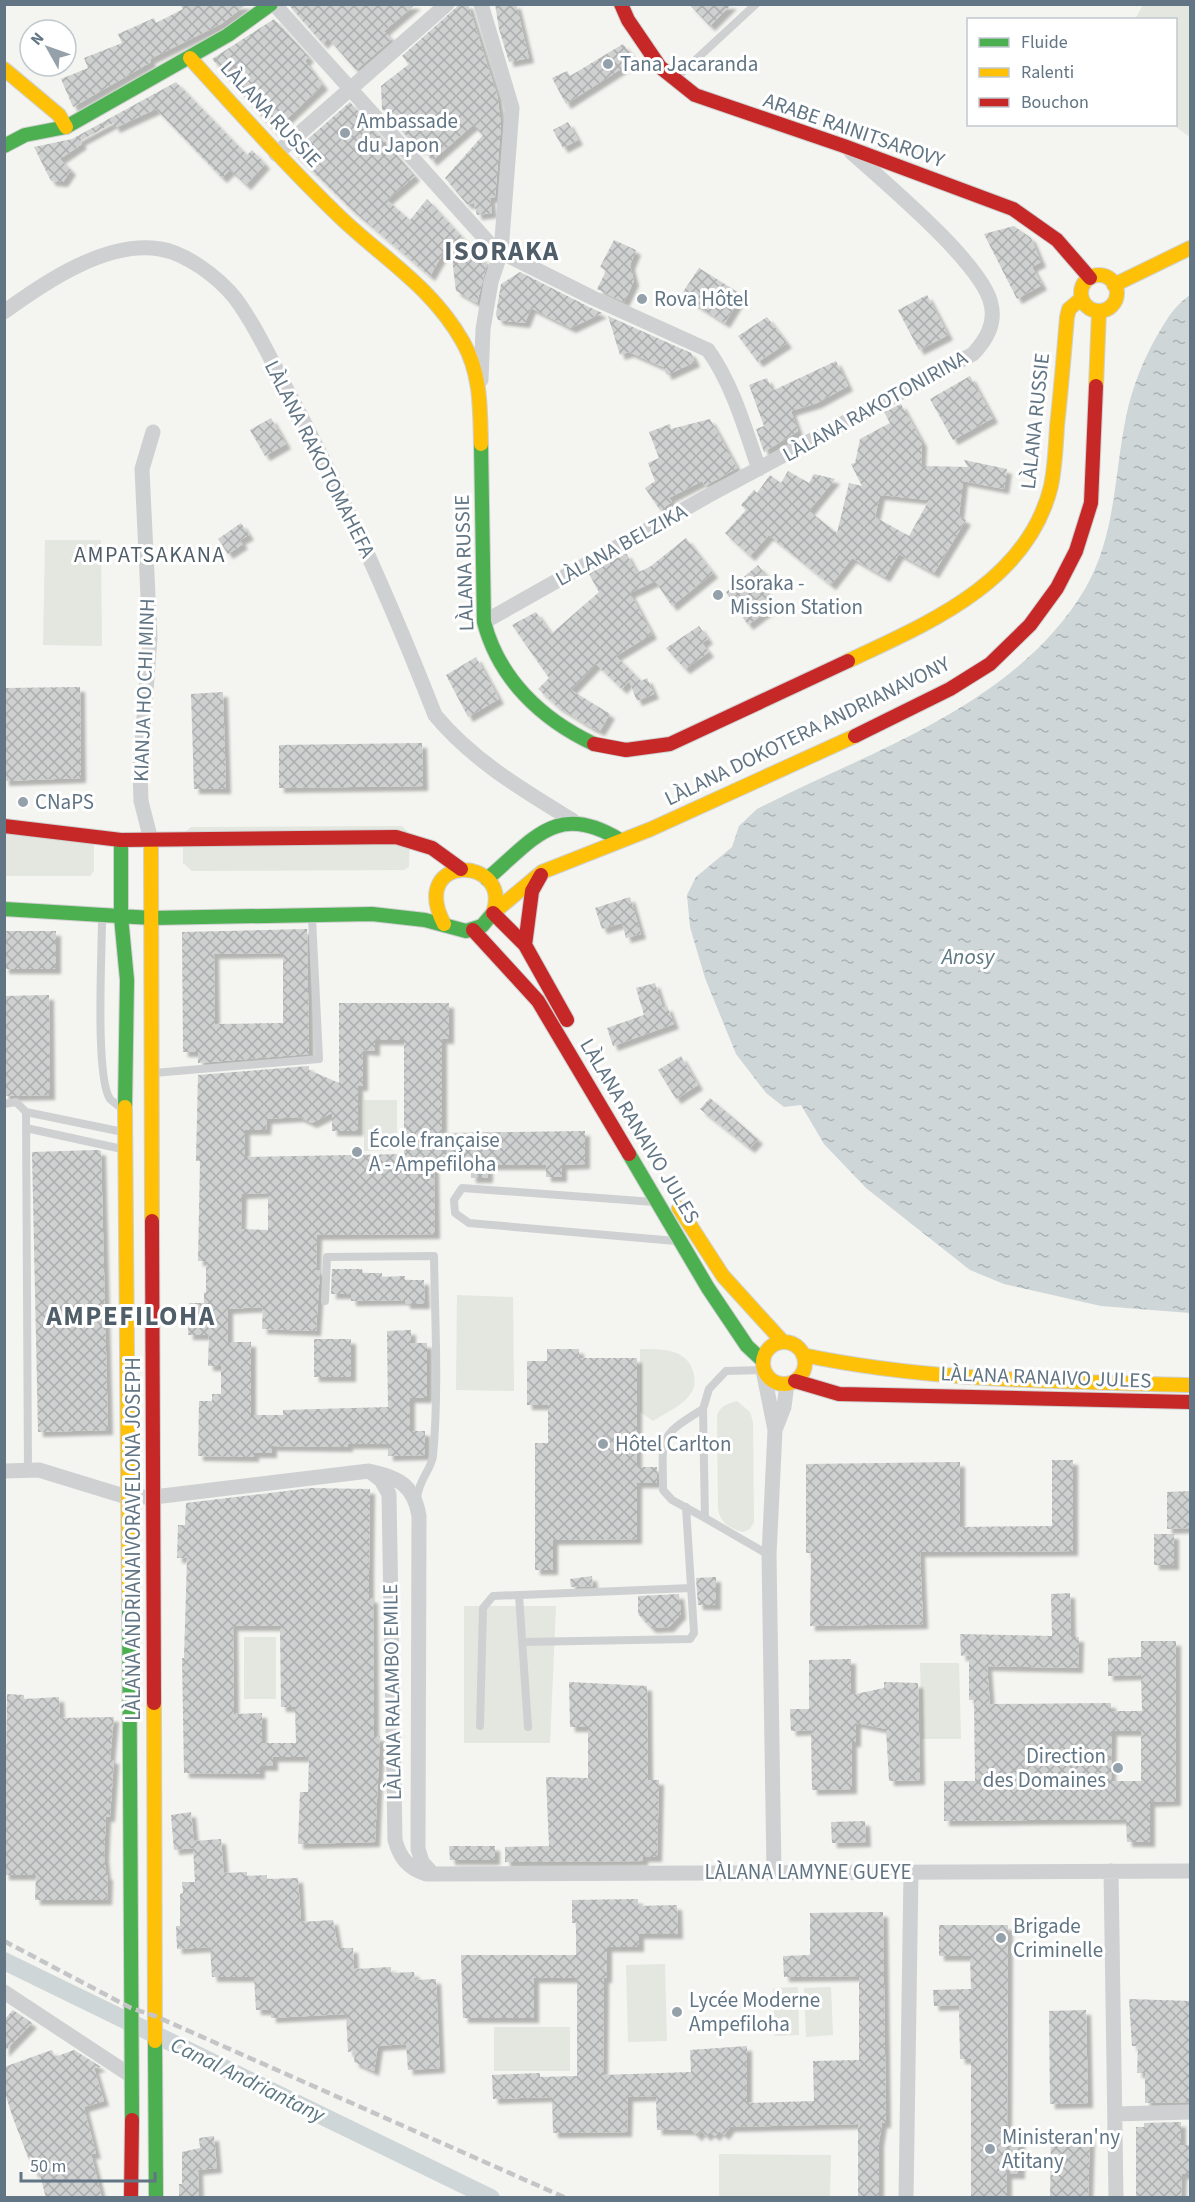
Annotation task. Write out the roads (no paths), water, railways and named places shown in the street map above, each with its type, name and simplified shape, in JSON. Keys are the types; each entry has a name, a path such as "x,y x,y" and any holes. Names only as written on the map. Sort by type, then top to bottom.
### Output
{"main road":[{"path":"4,146 25,135 66,127 190,58 273,4"},
{"name":"ARABE RAINITSAROVY","path":"621,4 645,48 674,81 695,95 844,146 1013,209 1057,240 1090,278"},
{"name":"LÀLANA RUSSIE","path":"190,58 276,154 342,219 437,302 464,345 480,389 484,622 490,645 501,667 518,687 565,729 590,744 609,749 634,751 670,744 930,620 971,594 1002,568 1024,545 1038,525 1048,500 1053,476 1067,317 1069,309 1082,298"},
{"path":"4,69 59,115 66,127"},
{"path":"1114,285 1191,248"},
{"path":"1106,277 1114,285 1116,297 1105,310 1099,311 1088,307 1082,298 1082,287 1090,278 1106,277"},
{"name":"LÀLANA DOKOTERA ANDRIANAVONY","path":"493,913 542,872 796,765 950,689 990,664 1030,625 1057,588 1076,551 1091,502 1099,311"},
{"path":"487,879 548,829 572,820 589,822 604,828 620,840"},
{"path":"4,826 121,840 396,837 432,848 461,869 475,871 487,879 494,890 496,902 493,913 486,924 473,930 458,931 444,924 375,914 122,917 4,909"},
{"path":"121,840 122,917"},
{"name":"KIANJA HO CHI MINH","path":"151,840 153,917"},
{"path":"444,924 434,906 434,896 443,878 461,869"},
{"path":"525,945 532,891 542,872"},
{"name":"LÀLANA RANAIVO JULES","path":"493,913 525,945 576,1036"},
{"name":"LÀLANA ANDRIANAIVORAVELONA JOSEPH","path":"122,917 127,980 125,1149 131,2198"},
{"name":"LÀLANA ANDRIANAIVORAVELONA JOSEPH","path":"153,917 156,2198"},
{"name":"LÀLANA RANAIVO JULES","path":"473,930 505,962 538,1001 734,1327 763,1365"},
{"name":"LÀLANA RANAIVO JULES","path":"670,1194 723,1276 783,1341"},
{"path":"783,1341 796,1345 803,1355 804,1370 791,1382 777,1383 769,1378 763,1365 769,1347 783,1341"},
{"name":"LÀLANA RANAIVO JULES","path":"803,1355 838,1364 951,1376 1191,1385"},
{"name":"LÀLANA RANAIVO JULES","path":"791,1382 839,1394 919,1394 954,1397 1191,1402"}],"street":[{"path":"273,4 467,222 501,252 593,298 708,350 717,363 741,416 759,469"},
{"path":"276,154 447,4"},
{"path":"480,389 483,329 491,282 501,252 512,108 481,4"},
{"name":"LÀLANA RAKOTONIRINA","path":"759,469 973,354 986,339 992,323 992,306 987,291 937,230 844,146"},
{"name":"LÀLANA RAKOTOMAHEFA","path":"4,312 22,299 96,257 130,247 161,249 183,256 210,275 234,297 252,325 335,481 435,715 454,738 538,799 572,820"},
{"name":"KIANJA HO CHI MINH","path":"151,840 141,801 140,770 150,638 142,469 153,432"},
{"name":"LÀLANA BELZIKA","path":"484,622 759,469"},
{"path":"538,799 548,829"},
{"path":"763,1365 775,1430 769,1555 774,1872"},
{"path":"775,1430 791,1382"},
{"path":"4,1471 39,1470 127,1497 154,1497 369,1471 388,1475 404,1484 416,1500 419,1516 418,1849 422,1862 430,1874"},
{"name":"LÀLANA RALAMBO EMILE","path":"369,1471 381,1480 389,1494 395,1840 400,1855 413,1869 430,1874"},
{"path":"1111,1871 1116,2198"},
{"name":"LÀLANA LAMYNE GUEYE","path":"430,1874 1191,1871"},
{"path":"906,2198 911,1872"},
{"path":"4,1992 130,2075"},
{"path":"1115,2114 1191,2112"}],"lane":[{"path":"674,81 756,4"},
{"path":"102,915 101,1050 106,1085 111,1099 125,1111"},
{"path":"152,1073 319,1059 312,915"},
{"path":"4,1104 16,1102 26,1112 125,1132"},
{"path":"26,1112 28,1471"},
{"path":"26,1128 125,1149"},
{"path":"658,1202 462,1188 454,1200 455,1213 469,1223 681,1241"},
{"path":"325,1301 327,1257 434,1256 436,1412 432,1460 418,1484 416,1500"},
{"path":"705,1518 703,1409 709,1389 726,1371 763,1365"},
{"path":"703,1409 673,1427 663,1440 663,1490 672,1500 769,1555"},
{"path":"522,1642 690,1640 694,1633 686,1507"},
{"path":"480,1726 483,1608 494,1596 692,1588"},
{"path":"519,1595 528,1727"}],"water":[{"name":"Anosy","path":"1190,295 1190,1313 1101,1306 1004,1284 970,1270 866,1188 824,1144 801,1105 784,1107 766,1093 736,1054 705,978 690,927 687,895 696,877 732,847 739,826 757,809 938,721 981,694 1020,664 1056,630 1085,589 1103,548 1113,505 1126,417 1140,372 1167,319"}],"waterway":[{"name":"Canal Andriantany","path":"4,1961 491,2198"}],"railway":[{"path":"4,1941 131,2008 155,2016 566,2198"}],"place":[{"name":"Tana Jacaranda","path":"608,64"},
{"name":"Ambassade du Japon","path":"345,133"},
{"name":"Rova Hôtel","path":"642,299"},
{"name":"Isoraka - Mission Station","path":"718,595"},
{"name":"CNaPS","path":"23,802"},
{"name":"École française A - Ampefiloha","path":"357,1152"},
{"name":"Hôtel Carlton","path":"603,1444"},
{"name":"Direction des Domaines","path":"1118,1768"},
{"name":"Brigade Criminelle","path":"1001,1938"},
{"name":"Lycée Moderne Ampefiloha","path":"677,2012"},
{"name":"Ministeran'ny Atitany","path":"990,2149"}],"district":[{"name":"ISORAKA","path":"502,251"},
{"name":"AMPATSAKANA","path":"150,554"},
{"name":"AMPEFILOHA","path":"131,1316"}]}
